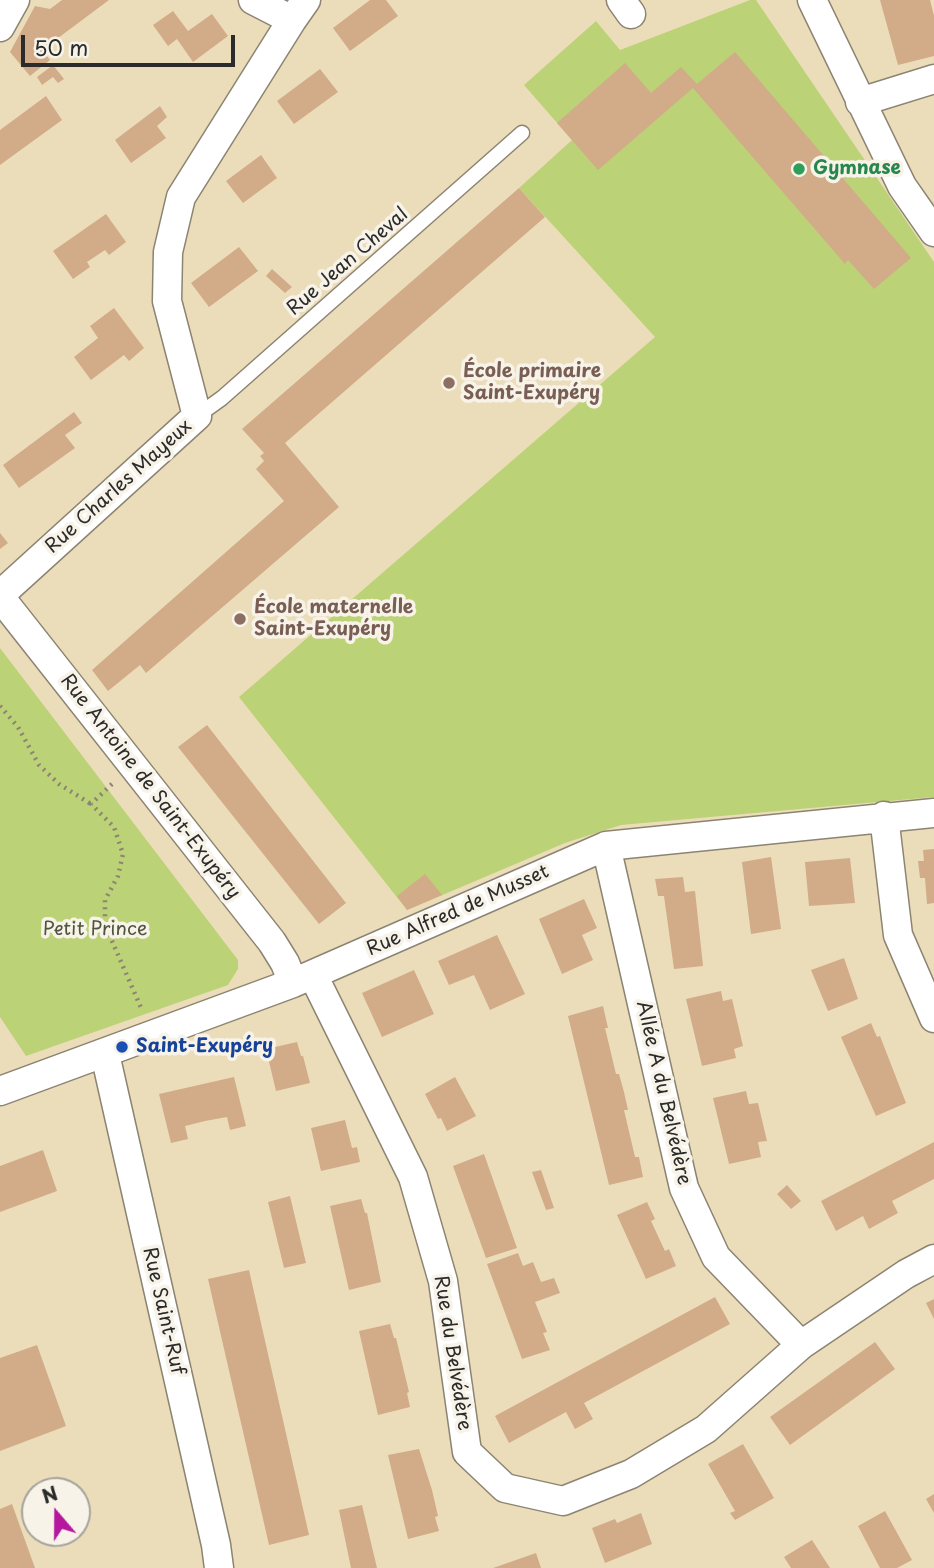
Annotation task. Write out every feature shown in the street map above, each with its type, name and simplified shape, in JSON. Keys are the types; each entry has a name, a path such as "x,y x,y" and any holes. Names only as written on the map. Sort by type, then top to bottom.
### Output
{"street":[{"path":"0,27 15,0"},
{"path":"253,0 299,10"},
{"path":"812,0 902,186 934,232"},
{"name":"Rue Charles Mayeux","path":"0,596 197,416 167,301 168,252 181,197 299,10"},
{"path":"860,102 934,79"},
{"name":"Rue Antoine de Saint-Exupéry","path":"0,596 272,942 285,963 303,979"},
{"name":"Rue Alfred de Musset","path":"0,1091 303,979 606,846 934,813"},
{"path":"884,816 898,935 934,1018"},
{"name":"Allée A du Belvédère","path":"606,846 684,1188 716,1257 801,1345"},
{"name":"Rue du Belvédère","path":"303,979 414,1177 443,1281 467,1452 505,1488 563,1501 631,1474 706,1429 801,1345 906,1274 934,1259"},
{"name":"Rue Saint-Ruf","path":"104,1054 213,1531 219,1568"}],"lane":[{"name":"Rue Jean Cheval","path":"197,416 222,398 523,133"}],"path":[{"path":"0,706 18,727 39,765 59,784 91,804 114,827 123,853 118,876 105,900 105,925 146,1018"},
{"path":"91,804 107,788 136,769"}],"green space":[{"path":"756,0 934,262 934,797 621,825 565,843 407,910 239,697 655,337 519,188 572,140 524,85 596,21 620,50"},
{"name":"Petit Prince","path":"0,648 238,960 238,969 228,985 26,1056 0,1017"}],"building":[{"path":"62,0 109,0 42,50 50,60 30,76 10,52 35,6 50,9"},
{"path":"370,0 386,0 398,16 350,51 333,28"},
{"path":"880,0 930,0 934,16 934,56 898,65"},
{"path":"173,11 188,31 212,14 228,36 193,62 177,39 168,46 153,25"},
{"name":"Gymnase","path":"735,52 911,258 874,289 848,260 845,264 693,88 598,170 557,123 625,63 651,93 681,67 697,84"},
{"path":"53,65 64,79 58,83 53,77 42,85 37,77"},
{"path":"320,69 338,92 294,124 277,101"},
{"path":"46,96 62,120 0,165 0,130"},
{"path":"160,106 167,117 157,126 166,138 131,163 115,140"},
{"path":"261,155 277,178 243,203 226,181"},
{"path":"519,188 545,217 285,443 339,507 146,673 140,665 108,691 92,670 284,501 256,469 264,461 260,456 264,453 242,429"},
{"path":"106,214 126,242 109,255 105,250 87,262 90,267 73,279 53,251"},
{"path":"239,247 258,271 209,307 191,283"},
{"path":"272,269 292,287 285,293 266,276"},
{"path":"114,308 144,348 129,361 124,355 91,380 74,357 98,338 90,326"},
{"path":"74,412 82,423 65,435 75,448 19,488 3,465"},
{"path":"0,533 8,543 0,549"},
{"path":"207,725 346,903 319,924 178,747"},
{"path":"934,849 934,903 927,904 925,878 920,878 918,861 924,861 923,850"},
{"path":"771,857 781,929 751,934 742,862"},
{"path":"850,858 855,903 809,906 805,862"},
{"path":"425,874 442,895 407,910 397,896"},
{"path":"683,877 685,892 695,891 703,966 674,969 664,896 658,896 655,879"},
{"path":"584,899 597,928 582,935 593,960 562,974 539,919"},
{"path":"497,935 525,994 490,1010 474,975 449,985 438,961"},
{"path":"844,958 858,999 828,1011 811,970"},
{"path":"414,970 434,1014 382,1037 362,993"},
{"path":"721,991 723,1001 732,999 743,1046 734,1049 736,1058 702,1066 686,999"},
{"path":"603,1006 608,1028 605,1028 616,1074 619,1074 628,1110 624,1110 635,1157 639,1157 643,1177 609,1185 568,1016"},
{"path":"871,1023 877,1037 880,1036 906,1103 876,1116 841,1037"},
{"path":"297,1042 310,1083 276,1091 266,1049"},
{"path":"234,1077 246,1126 230,1130 227,1117 205,1121 185,1126 188,1139 171,1143 159,1094"},
{"path":"455,1077 476,1116 447,1131 425,1094"},
{"path":"746,1091 749,1104 758,1103 767,1141 758,1142 761,1157 729,1164 713,1098"},
{"path":"345,1120 352,1148 357,1147 360,1162 321,1171 311,1128"},
{"path":"934,1142 934,1179 892,1201 898,1213 869,1229 863,1216 836,1231 821,1201"},
{"path":"43,1150 57,1191 0,1212 0,1166"},
{"path":"484,1154 517,1248 486,1258 453,1166"},
{"path":"541,1170 554,1208 546,1210 532,1172"},
{"path":"787,1185 801,1201 791,1209 777,1194"},
{"path":"290,1196 306,1263 284,1268 268,1202"},
{"path":"361,1199 367,1213 381,1282 349,1290 330,1206"},
{"path":"647,1202 655,1219 651,1221 665,1251 669,1249 676,1266 646,1279 617,1215"},
{"path":"518,1253 523,1266 533,1262 541,1282 554,1278 560,1293 535,1302 547,1332 543,1333 550,1350 522,1359 487,1264"},
{"path":"249,1270 309,1535 269,1545 208,1279"},
{"path":"715,1297 730,1324 584,1403 593,1419 575,1429 566,1412 509,1443 495,1416"},
{"path":"934,1299 934,1319 926,1303"},
{"path":"390,1324 396,1338 410,1407 378,1415 359,1331"},
{"path":"875,1342 895,1369 790,1445 770,1417"},
{"path":"37,1345 66,1426 0,1451 0,1358"},
{"path":"743,1444 774,1498 735,1520 730,1513 735,1511 708,1464"},
{"path":"419,1449 432,1490 439,1531 408,1539 388,1455"},
{"path":"934,1494 934,1513 926,1499"},
{"path":"12,1504 21,1529 21,1547 27,1547 35,1568 0,1568 0,1509"},
{"path":"362,1505 377,1568 351,1568 339,1510"},
{"path":"885,1511 912,1560 897,1568 880,1568 858,1526"},
{"path":"641,1513 652,1544 605,1563 592,1528 615,1519 617,1523"},
{"path":"812,1540 830,1568 791,1568 784,1557"},
{"path":"536,1553 541,1568 493,1568"}],"place":[{"name":"Gymnase","path":"799,169"},
{"name":"École primaire Saint-Exupéry","path":"449,383"},
{"name":"École maternelle Saint-Exupéry","path":"240,619"},
{"name":"Saint-Exupéry","path":"122,1047"}]}
